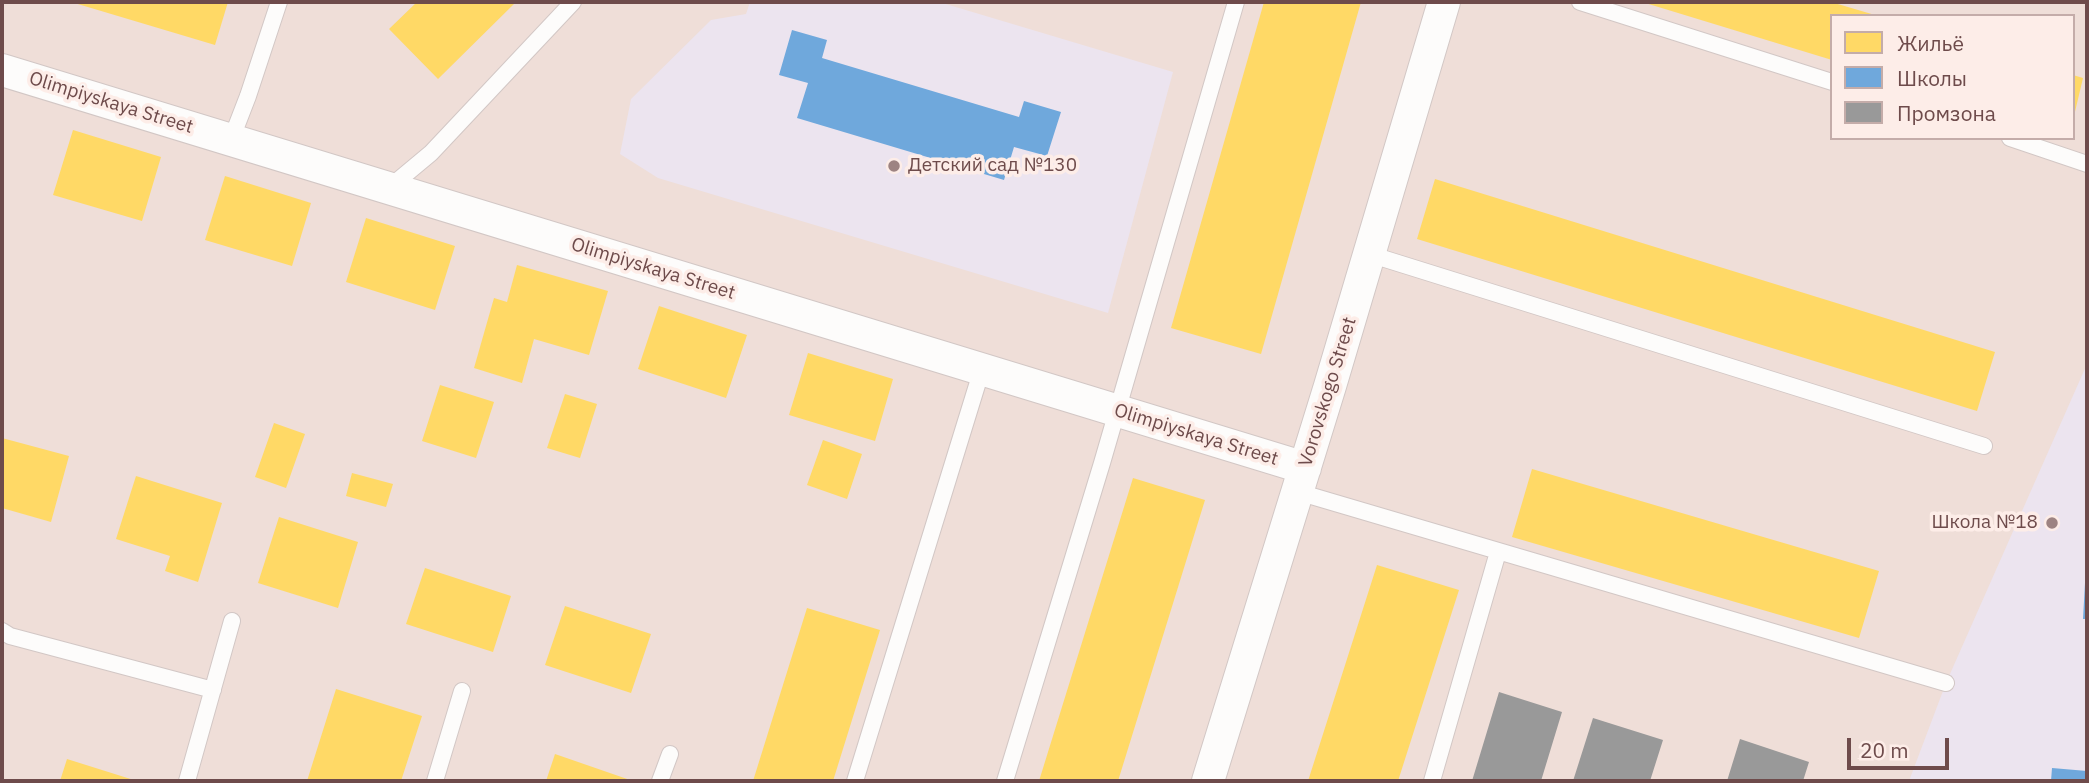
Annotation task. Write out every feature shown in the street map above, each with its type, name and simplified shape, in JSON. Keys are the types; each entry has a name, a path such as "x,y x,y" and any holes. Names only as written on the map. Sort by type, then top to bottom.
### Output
{"street":[{"name":"Vorovskogo Street","path":"1209,781 1302,480 1444,2"},
{"name":"Olimpiyskaya Street","path":"2,69 1117,411 1302,480"}],"lane":[{"path":"231,140 279,2"},
{"path":"389,188 431,153 573,2"},
{"path":"1005,781 1117,411 1236,2"},
{"path":"1580,2 1830,81"},
{"path":"2016,140 2087,164"},
{"path":"1369,254 1984,446"},
{"path":"855,781 982,369"},
{"path":"1302,480 1498,552 1946,683"},
{"path":"1432,781 1498,552"},
{"path":"187,781 232,621"},
{"path":"2,631 10,636 213,690"},
{"path":"435,781 462,691"},
{"path":"660,781 670,754"}],"shaded area":[{"path":"2,2 2087,2 2087,781 2,781"},
{"name":"Детский сад №130","path":"750,2 939,2 1173,72 1108,313 658,178 620,154 631,99 711,20 746,14"},
{"name":"Школа №18","path":"2087,364 2087,781 1909,781 1946,683"}],"building: Жильё":[{"path":"71,2 228,2 215,45"},
{"path":"417,2 516,2 438,79 389,29"},
{"path":"1264,2 1361,2 1261,354 1171,328"},
{"path":"1642,2 1831,2 1872,14 1830,14 1830,59"},
{"path":"2075,76 2083,78 2075,112"},
{"path":"73,130 161,157 142,221 53,195"},
{"path":"225,176 311,203 292,266 205,240"},
{"path":"1435,179 1995,352 1977,411 1417,239"},
{"path":"366,218 455,246 435,310 346,282"},
{"path":"517,265 608,291 589,355 534,339 522,383 474,368 494,298 507,302"},
{"path":"659,306 747,335 726,398 638,369"},
{"path":"808,353 893,379 875,441 789,415"},
{"path":"440,385 494,402 476,458 422,441"},
{"path":"565,394 597,404 580,458 547,448"},
{"path":"274,423 305,434 286,488 255,477"},
{"path":"2,438 69,456 51,522 2,508"},
{"path":"823,440 862,454 847,499 807,485"},
{"path":"1532,469 1879,571 1859,638 1512,537"},
{"path":"352,473 393,484 386,507 346,496"},
{"path":"136,476 222,503 198,582 165,571 170,556 116,539"},
{"path":"1133,478 1205,500 1118,781 1039,781"},
{"path":"279,517 358,542 338,608 258,583"},
{"path":"1377,565 1459,590 1398,781 1308,781"},
{"path":"425,568 511,596 493,652 406,624"},
{"path":"565,606 651,634 631,693 545,665"},
{"path":"807,608 880,630 833,781 753,781"},
{"path":"336,689 422,716 401,781 307,781"},
{"path":"555,754 633,781 546,781"},
{"path":"67,759 137,781 60,781"}],"building: Школы":[{"path":"792,30 827,40 822,58 1019,117 1024,101 1061,112 1047,156 1014,147 1004,180 797,118 808,83 779,75"},
{"path":"2085,583 2087,619 2083,619"},
{"path":"2052,768 2087,771 2087,781 2051,781"}],"building: Промзона":[{"path":"1499,692 1562,712 1541,781 1472,781"},
{"path":"1593,718 1663,740 1650,781 1573,781"},
{"path":"1740,739 1809,762 1803,781 1727,781"}],"place":[{"name":"Детский сад №130","path":"894,166"},
{"name":"Школа №18","path":"2052,523"}]}
